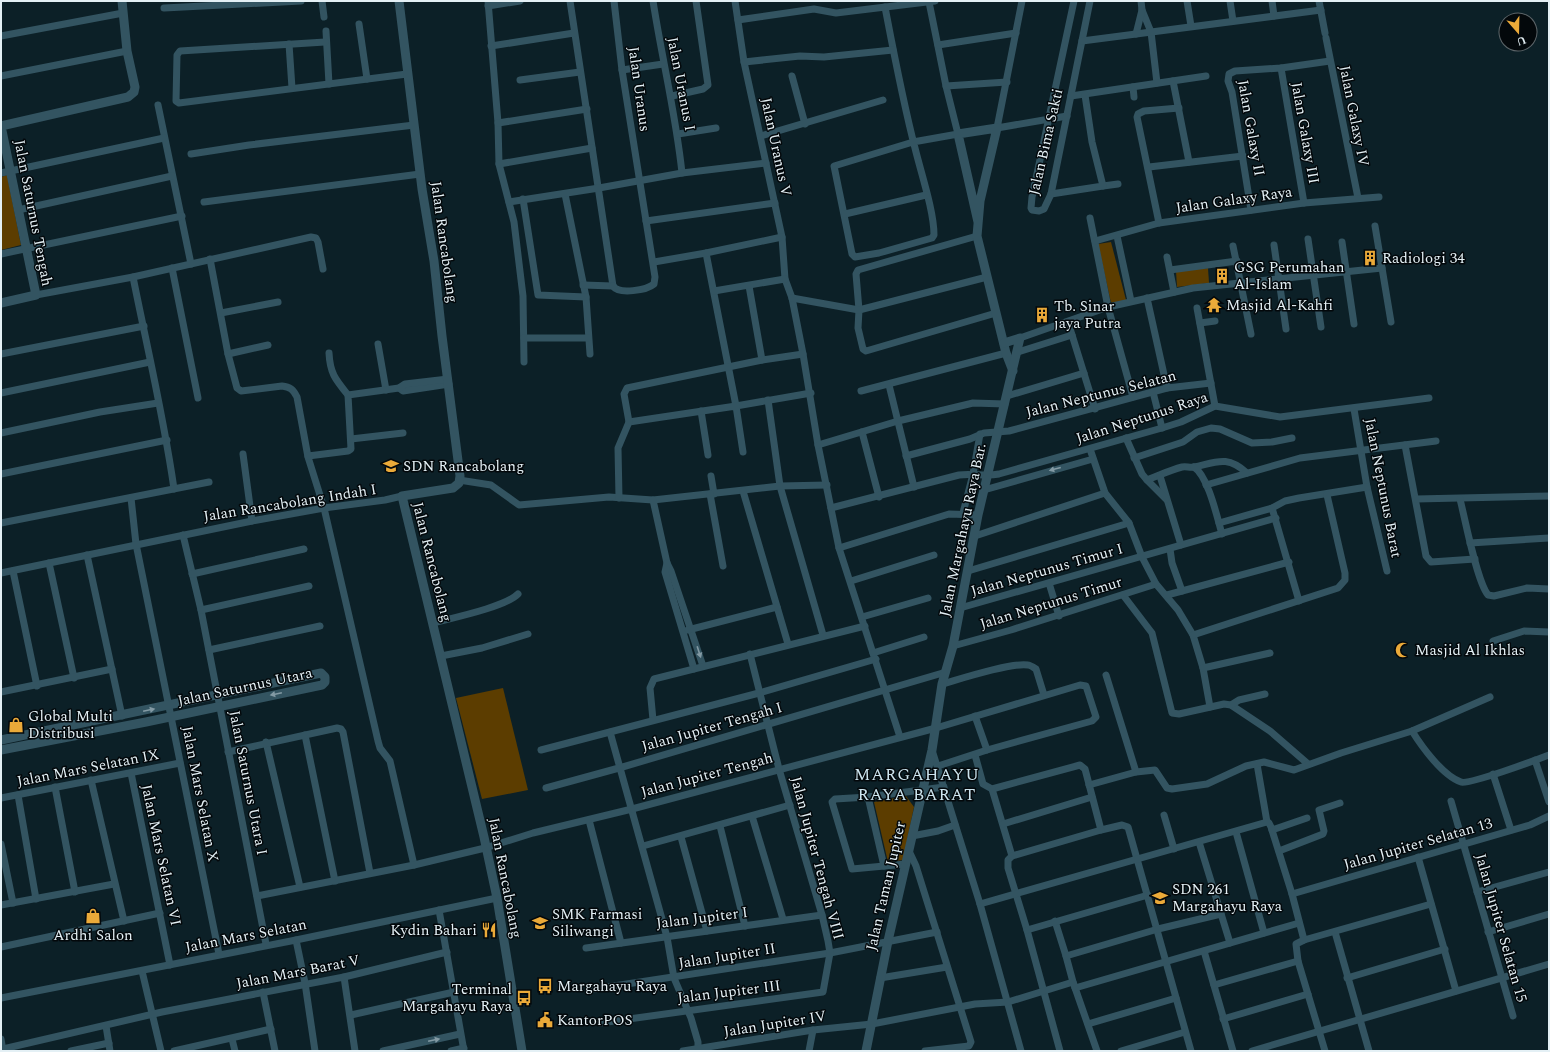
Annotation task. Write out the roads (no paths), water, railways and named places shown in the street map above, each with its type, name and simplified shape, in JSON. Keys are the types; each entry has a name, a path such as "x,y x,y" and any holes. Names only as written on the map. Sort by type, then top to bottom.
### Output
{"street":[{"path":"1,126 132,95 135,87 127,51 122,1"},
{"path":"164,8 218,3 301,1"},
{"path":"322,1 324,16"},
{"name":"Jalan Rancabolang","path":"399,1 420,174 434,261 459,480 453,488 402,496 441,656 496,898 522,1051"},
{"path":"520,1 488,4 498,124 499,164 517,241 523,296 524,362"},
{"path":"570,1 613,286 583,285"},
{"name":"Jalan Uranus","path":"613,286 618,290 630,290 649,288 654,284 654,262 639,181 622,70 614,1"},
{"name":"Jalan Uranus I","path":"653,1 663,64 672,96 682,173"},
{"path":"672,96 703,89 708,85 696,1"},
{"name":"Jalan Uranus V","path":"735,1 744,62 782,237 785,279 792,298 811,393 818,445 839,548 851,581 874,656 903,736"},
{"path":"738,20 814,10 836,13 932,1 938,45 946,86 978,222"},
{"path":"1012,371 1004,343 981,279 977,236 980,201 1007,82 1022,1"},
{"name":"Jalan Bima Sakti","path":"1074,1 1032,198 1032,210 1039,211 1044,209 1051,194 1090,1"},
{"path":"1141,1 1142,10 1151,32 1157,83"},
{"path":"1187,1 1191,26"},
{"path":"1230,1 1233,21"},
{"path":"1272,1 1274,16"},
{"name":"Jalan Galaxy IV","path":"1319,1 1358,198"},
{"path":"885,7 913,142 934,231 932,238 855,257 852,254 834,166 913,142 1066,116"},
{"path":"1136,34 1142,10"},
{"path":"1082,41 1321,10"},
{"path":"1,36 123,13"},
{"path":"359,24 366,79"},
{"path":"326,31 325,42 329,84"},
{"path":"491,46 574,33"},
{"path":"938,45 1016,33"},
{"path":"325,42 180,51 177,55 176,101 179,103 407,74"},
{"path":"289,44 292,88"},
{"path":"744,62 800,56 824,57 893,50"},
{"path":"1,76 127,51"},
{"path":"1281,68 1330,61"},
{"path":"622,70 663,64"},
{"name":"Jalan Galaxy II","path":"1251,210 1243,156 1228,81 1229,74 1235,71 1281,68"},
{"name":"Jalan Galaxy III","path":"1281,68 1304,203"},
{"path":"520,80 580,72"},
{"path":"792,76 804,124"},
{"path":"1071,96 1206,76"},
{"path":"1173,80 1189,162"},
{"path":"946,86 1007,82"},
{"path":"1133,87 1134,96"},
{"path":"1085,95 1092,142 1103,186"},
{"path":"761,136 883,100"},
{"path":"158,105 191,264"},
{"path":"1159,223 1138,114 1144,111 1179,108"},
{"path":"498,124 586,109"},
{"path":"191,154 249,145 414,125"},
{"name":"Jalan Saturnus Tengah","path":"1,126 5,172 18,210 36,295 1,303"},
{"path":"678,134 716,128"},
{"path":"5,172 164,138"},
{"path":"499,164 592,148"},
{"path":"1148,167 1243,156"},
{"path":"509,202 565,194 682,173 766,163"},
{"path":"204,202 420,174"},
{"path":"18,210 172,176"},
{"path":"1051,194 1118,184"},
{"path":"565,194 586,297 590,354"},
{"path":"845,214 926,195"},
{"name":"Jalan Galaxy Raya","path":"1095,241 1159,223 1304,203 1379,197"},
{"path":"523,199 538,295"},
{"path":"646,221 775,203"},
{"path":"1,254 182,216"},
{"path":"1090,218 1108,308 1133,397"},
{"path":"1375,226 1391,322"},
{"path":"977,236 863,267 858,270 856,274 859,310 858,328 864,350 993,314"},
{"path":"1117,236 1131,301"},
{"path":"36,295 133,277 311,237 316,238 318,242 323,269"},
{"path":"654,262 782,237"},
{"path":"1308,239 1321,327"},
{"path":"1342,242 1354,324"},
{"path":"1274,245 1286,329"},
{"path":"1233,246 1250,334"},
{"path":"706,253 736,406 743,452"},
{"path":"1167,256 1174,292"},
{"path":"210,259 228,354 238,390 241,391 288,386 293,389 296,397 308,456 324,508 378,741 380,748 390,761 414,864"},
{"path":"1170,270 1236,261"},
{"path":"172,268 198,398"},
{"path":"1004,343 1131,301 1174,292 1382,268"},
{"path":"133,277 144,326 158,403 167,440 174,489"},
{"path":"714,291 785,279"},
{"path":"792,298 859,310 981,279"},
{"path":"749,286 762,360"},
{"path":"523,296 538,295 586,297"},
{"path":"1147,298 1167,388"},
{"path":"221,313 278,302"},
{"path":"1197,308 1215,406"},
{"path":"1200,323 1215,320"},
{"path":"1068,322 1095,409"},
{"path":"1,354 144,326"},
{"path":"1018,352 1072,335"},
{"path":"524,338 588,338"},
{"name":"Jalan Margahayu Raya Bar.","path":"936,728 942,684 953,646 978,514 1012,371 1018,352 1020,338"},
{"path":"378,344 386,390"},
{"path":"228,354 268,346"},
{"path":"308,456 348,451 352,447 348,395 335,380 330,366 329,353"},
{"path":"619,498 618,448 629,422 624,394 627,388 728,366 803,354"},
{"path":"861,392 982,359 1006,354"},
{"path":"1,393 150,362"},
{"path":"818,445 898,421 973,403 1006,400 1084,373"},
{"path":"348,395 399,388 405,384 448,382"},
{"name":"Jalan Neptunus Selatan","path":"906,456 970,439 980,434 998,433 1095,409 1167,388 1211,383"},
{"path":"889,385 914,487"},
{"path":"1153,392 1162,428"},
{"path":"629,422 811,393"},
{"name":"Jalan Neptunus Raya","path":"988,477 1090,450 1162,428 1181,422 1215,406 1280,418 1429,398"},
{"path":"768,400 780,486 823,635"},
{"path":"1,433 100,412 158,403"},
{"name":"Jalan Neptunus Barat","path":"1354,409 1367,487 1387,571"},
{"path":"701,411 708,455"},
{"path":"1134,458 1183,442 1197,432 1211,428 1220,429 1252,443 1292,438"},
{"path":"862,432 879,497"},
{"path":"351,438 404,433"},
{"path":"960,513 980,434"},
{"path":"1126,438 1134,458 1146,480 1166,499"},
{"path":"1,474 167,440"},
{"path":"1206,485 1300,458 1361,449 1436,441"},
{"path":"1405,445 1428,561 1475,559"},
{"path":"1090,450 1105,493 1129,523 1142,557 1156,584 1167,595 1192,635 1203,668 1210,707"},
{"path":"243,454 252,520"},
{"path":"984,490 1093,459"},
{"path":"1146,480 1184,466 1194,467 1213,462 1230,462 1240,466 1247,472"},
{"path":"1194,467 1199,470 1206,485 1222,534"},
{"path":"831,508 879,497 959,475 970,474 988,477"},
{"path":"711,476 712,494 723,566"},
{"path":"1160,476 1181,545"},
{"path":"459,480 494,487 519,505 619,498 653,500 780,486 827,485"},
{"path":"1,522 208,482"},
{"path":"1219,523 1272,508 1285,501 1367,487"},
{"path":"743,491 788,644"},
{"path":"975,536 1105,493"},
{"path":"1192,635 1338,588 1342,585 1345,580 1345,573 1326,495"},
{"name":"Jalan Rancabolang Indah I","path":"1,573 252,520 385,500 402,496"},
{"path":"1416,499 1549,496"},
{"name":"Jalan Mars Selatan X","path":"131,498 136,544 219,954"},
{"path":"1460,499 1470,543 1484,588 1490,596 1518,589 1549,590"},
{"path":"653,500 667,563 665,572 691,629 703,666"},
{"path":"1272,508 1289,562 1299,601"},
{"path":"839,548 949,514 978,514"},
{"name":"Jalan Neptunus Timur I","path":"960,608 1276,518"},
{"path":"968,571 1129,523"},
{"name":"Jalan Saturnus Utara I","path":"183,535 201,610 266,944"},
{"path":"1470,543 1549,538"},
{"path":"192,574 304,549"},
{"path":"1170,549 1172,563 1182,591"},
{"path":"87,555 122,716"},
{"path":"851,581 934,555"},
{"path":"1167,595 1289,562"},
{"path":"49,563 74,678"},
{"path":"13,571 37,686"},
{"path":"1049,583 1059,616"},
{"name":"Jalan Neptunus Timur","path":"953,646 1059,616 1156,584"},
{"path":"201,610 309,586"},
{"path":"433,623 510,600 518,594"},
{"path":"1124,595 1152,634 1172,713 1179,714 1224,704 1231,705 1270,731 1308,764"},
{"path":"862,616 928,598"},
{"path":"679,604 683,631 694,669"},
{"path":"683,631 777,608"},
{"path":"209,650 320,626"},
{"path":"653,720 650,688 651,682 654,679 823,635 864,626"},
{"path":"1493,641 1524,631 1549,632"},
{"path":"441,656 482,648 528,634"},
{"path":"542,750 653,720 759,694 874,656 924,637"},
{"path":"1203,668 1270,653"},
{"name":"Jalan Jupiter Tengah VIII","path":"750,654 779,769 822,915 830,953"},
{"path":"942,684 979,674 1028,664 1036,669 1044,696"},
{"path":"1,692 37,686 112,669"},
{"name":"Jalan Jupiter Tengah I","path":"546,788 946,672"},
{"name":"Jalan Saturnus Utara","path":"1,740 218,696 321,673 325,677 325,682 322,685 1,750"},
{"path":"1106,675 1136,772"},
{"name":"Jalan Jupiter Tengah","path":"257,896 335,881 485,848 545,830 632,809 918,733 1084,685 1088,689 1096,717 1092,721 987,750"},
{"path":"1231,705 1239,700 1265,694"},
{"path":"1089,785 1136,772 1155,770 1167,788 1172,789 1207,784 1246,766 1257,764 1273,764 1294,770 1308,764 1412,732 1490,697"},
{"path":"938,766 987,750 975,716"},
{"path":"228,752 266,742 337,728 341,729 343,732 370,873"},
{"name":"Jalan Taman Jupiter","path":"866,1051 888,941 936,728"},
{"path":"610,732 619,768 643,846 667,937 674,978 687,1010 687,1019 694,1043 698,1050"},
{"path":"1412,732 1424,750 1453,778 1461,783 1467,783 1549,755"},
{"path":"305,735 335,881"},
{"path":"266,742 300,887"},
{"path":"932,750 980,904 1021,1051"},
{"path":"974,755 983,784 992,789 1012,856"},
{"path":"1534,760 1549,802"},
{"name":"Jalan Mars Selatan IX","path":"1,798 180,763"},
{"path":"992,789 1077,764 1080,765 1085,769 1101,830"},
{"path":"1257,764 1267,822 1269,823 1279,850 1304,940"},
{"name":"Jalan Mars Selatan VI","path":"131,773 170,965"},
{"path":"1493,774 1511,830"},
{"path":"91,780 114,884 124,921"},
{"path":"55,787 75,892"},
{"path":"906,864 852,870 832,802 835,799 921,794 944,787"},
{"path":"18,795 36,899"},
{"path":"1003,824 1092,796"},
{"path":"868,797 884,866"},
{"name":"Jalan Jupiter Selatan 15","path":"1450,800 1513,1016"},
{"path":"1279,850 1323,834 1324,831 1319,810 1340,803"},
{"path":"643,846 681,837 790,806"},
{"path":"1164,815 1174,849"},
{"path":"752,816 783,919"},
{"name":"Jalan Jupiter Selatan 13","path":"1292,894 1511,830 1530,826 1549,816"},
{"path":"1272,830 1307,818"},
{"path":"589,820 621,943"},
{"path":"980,904 1267,822"},
{"path":"912,836 935,832 955,825"},
{"path":"1060,1051 1007,863 1012,856 1101,830 1126,825 1128,827 1158,929 1191,1051"},
{"path":"720,826 745,926"},
{"path":"1236,832 1264,933"},
{"path":"681,837 707,931"},
{"path":"1199,842 1230,943"},
{"path":"1,844 12,903"},
{"path":"909,851 916,866 971,1044 925,1051"},
{"path":"1418,857 1456,991"},
{"path":"1477,892 1549,872"},
{"path":"1,905 114,884"},
{"path":"1027,930 1148,895"},
{"name":"Jalan Mars Selatan","path":"1,998 142,971 266,944 296,940 496,898"},
{"path":"1325,1051 1298,961 1296,944 1304,940 1431,904"},
{"path":"439,910 464,1050 451,1051"},
{"path":"1,947 160,913"},
{"path":"1066,956 1158,929 1221,914"},
{"path":"1488,932 1549,914"},
{"name":"Jalan Jupiter I","path":"586,948 745,926 783,919 822,915"},
{"path":"1055,921 1074,985 1097,1051"},
{"name":"Jalan Jupiter IV","path":"683,1051 698,1050 813,1030 872,1024 960,1006 1007,1000 1166,962 1299,923"},
{"name":"Jalan Jupiter II","path":"594,989 830,953 937,932"},
{"path":"1335,932 1369,1051"},
{"path":"296,940 305,984 315,1051"},
{"path":"1347,978 1445,949"},
{"path":"1204,951 1233,1051"},
{"name":"Jalan Mars Barat V","path":"3,1050 154,1014 344,977 447,952"},
{"name":"Jalan Jupiter III","path":"600,1024 687,1010 821,994 830,953"},
{"path":"1214,986 1298,961"},
{"path":"1252,1051 1320,1032 1359,1018 1549,964"},
{"path":"880,978 947,967"},
{"path":"142,971 154,1014 161,1051"},
{"path":"344,977 356,1051"},
{"path":"263,992 275,1051"},
{"path":"351,1015 454,992"},
{"path":"1223,1019 1308,994"},
{"path":"1088,1024 1176,998"},
{"path":"106,1026 110,1051"},
{"path":"174,1051 191,1050 271,1029"},
{"path":"808,1051 813,1030"},
{"path":"1121,1051 1185,1032"},
{"path":"383,1051 460,1034"},
{"path":"1,1039 3,1050"},
{"path":"232,1039 235,1051"},
{"path":"71,1051 109,1043"}],"place":[{"name":"Radiologi 34","path":"1370,258"},
{"name":"GSG Perumahan Al-Islam","path":"1222,276"},
{"name":"Masjid Al-Kahfi","path":"1214,305"},
{"name":"Tb. Sinar jaya Putra","path":"1042,315"},
{"name":"SDN Rancabolang","path":"391,466"},
{"name":"Masjid Al Ikhlas","path":"1403,650"},
{"name":"Global Multi Distribusi","path":"16,725"},
{"name":"SDN 261 Margahayu Raya","path":"1160,898"},
{"name":"Ardhi Salon","path":"93,916"},
{"name":"SMK Farmasi Siliwangi","path":"540,923"},
{"name":"Kydin Bahari","path":"489,930"},
{"name":"Margahayu Raya","path":"545,986"},
{"name":"Terminal Margahayu Raya","path":"524,998"},
{"name":"KantorPOS","path":"545,1020"}],"district":[{"name":"MARGAHAYU RAYA BARAT","path":"917,785"}]}
